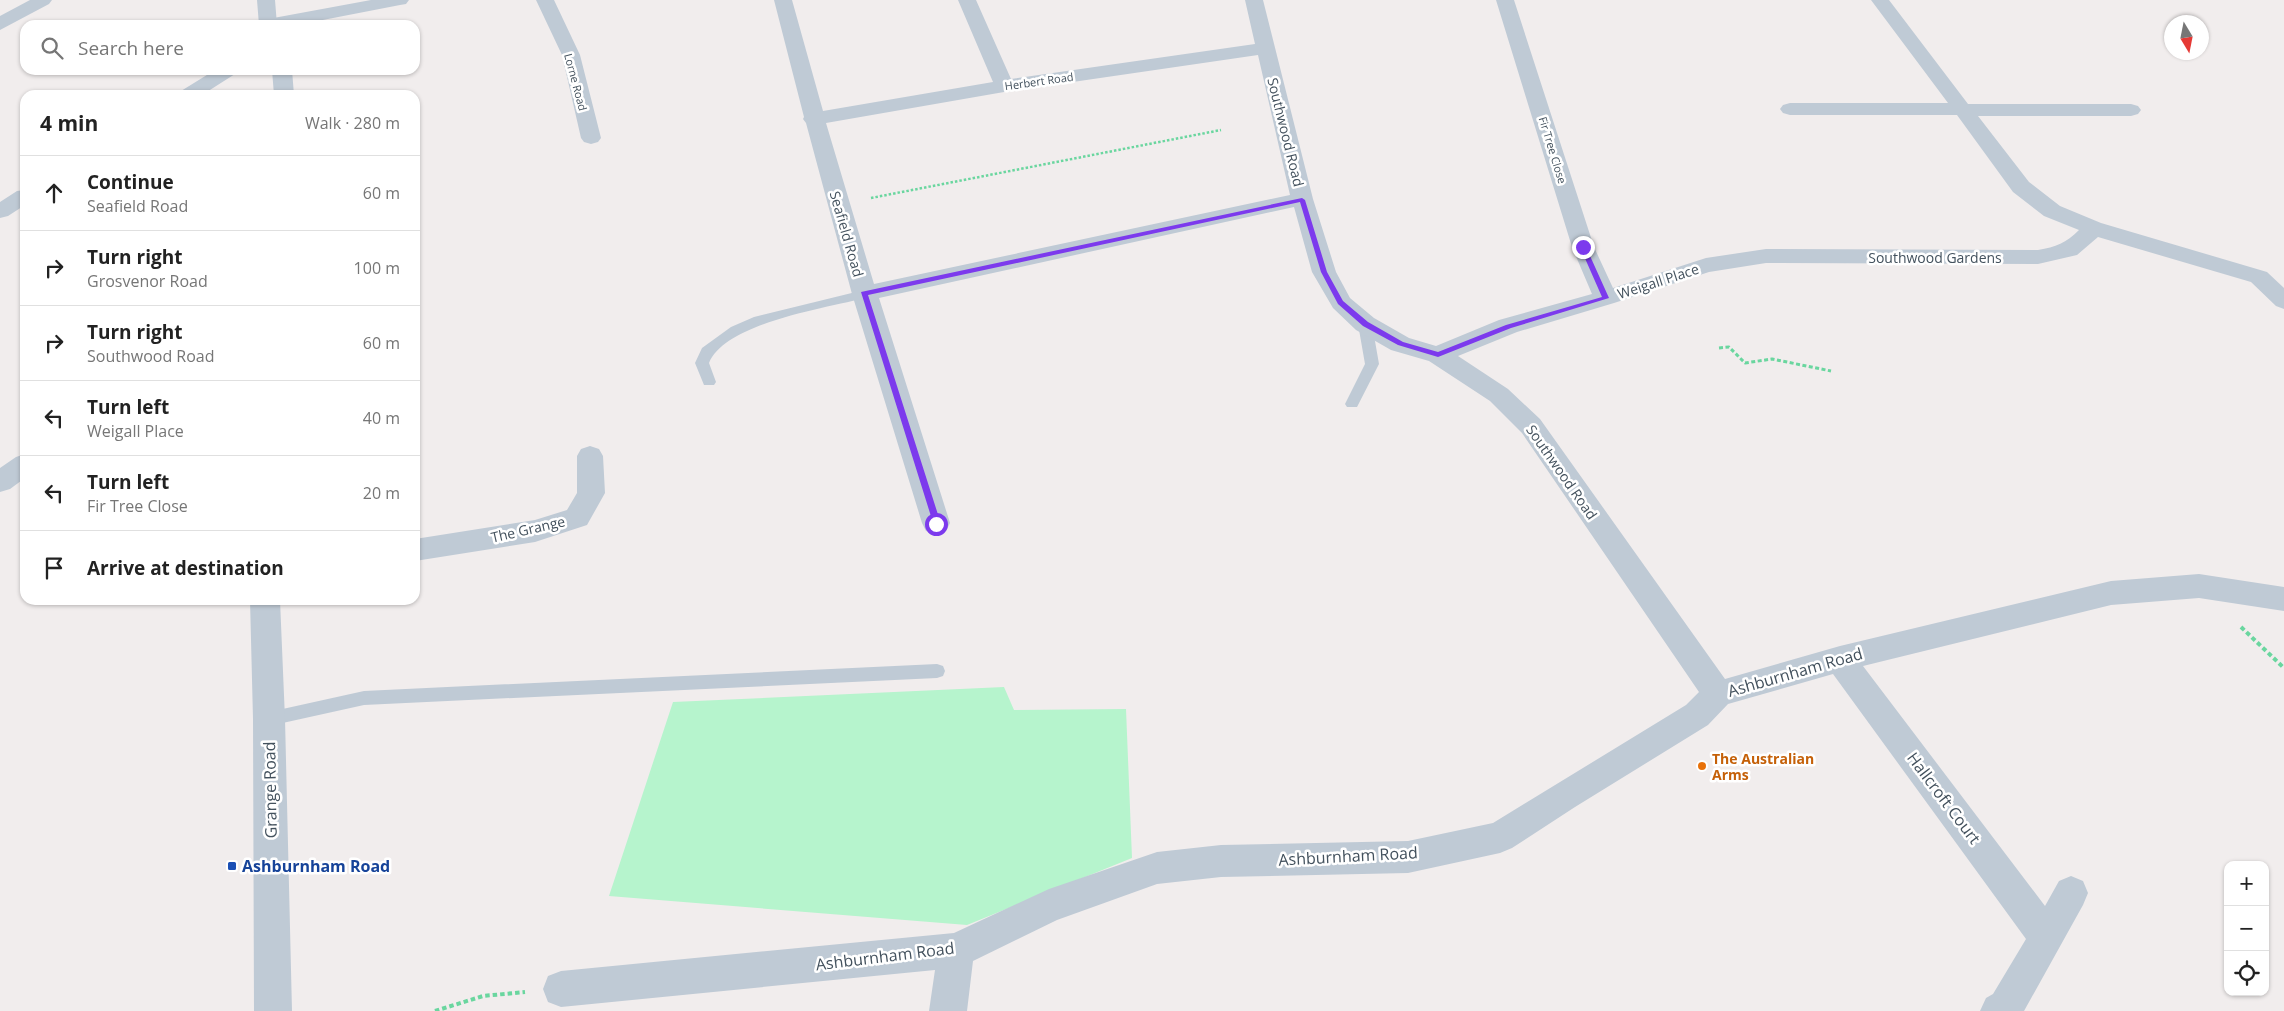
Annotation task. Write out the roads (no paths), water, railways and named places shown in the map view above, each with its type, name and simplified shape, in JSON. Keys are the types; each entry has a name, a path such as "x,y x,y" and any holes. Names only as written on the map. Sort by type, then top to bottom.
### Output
{"street":[{"path":"0,24 43,0"},
{"path":"266,0 268,20"},
{"path":"294,20 400,0"},
{"name":"Lorne Road","path":"545,0 570,55 591,138"},
{"name":"Seafield Road","path":"783,0 838,205 936,524"},
{"path":"967,0 1004,86"},
{"name":"Southwood Road","path":"1254,0 1302,200 1324,272 1340,303 1365,324 1400,344 1438,355 1499,395 1531,426 1718,694"},
{"name":"Fir Tree Close","path":"1505,0 1583,247 1606,298"},
{"path":"1880,0 2020,187 2052,211 2093,228 2259,277 2284,301"},
{"name":"Herbert Road","path":"814,119 1004,86 1265,48"},
{"path":"196,90 220,75"},
{"path":"282,75 284,90"},
{"path":"1790,109 2131,110"},
{"path":"0,211 20,199"},
{"path":"864,294 1302,200"},
{"name":"Southwood Gardens","path":"1766,256 2038,257 2064,253 2078,244 2093,228"},
{"name":"Weigall Place","path":"1438,355 1508,326 1606,298 1706,265 1766,256"},
{"path":"2259,277 2284,271"},
{"name":"The Grange","path":"420,549 535,531 577,518 591,493 590,456"},
{"path":"0,482 20,468"},
{"name":"Ashburnham Road","path":"561,989 956,950 1049,906 1157,868 1221,861 1408,857 1500,837 1563,796 1697,715 1718,694 1840,659 2111,593 2199,586 2284,599"},
{"name":"Grange Road","path":"265,605 269,719 273,1011"},
{"name":"Hallcroft Court","path":"1840,659 2047,938"},
{"path":"1999,1011 2006,1007 2071,893"},
{"path":"948,1011 956,950"}],"lane":[{"path":"709,382 702,363 707,351 736,330 759,320 864,294"},
{"path":"1352,404 1372,364 1365,324"},
{"path":"269,719 364,698 937,670"}],"place":[{"name":"The Australian Arms","path":"1702,766"},
{"name":"Ashburnham Road","path":"232,866"}]}
